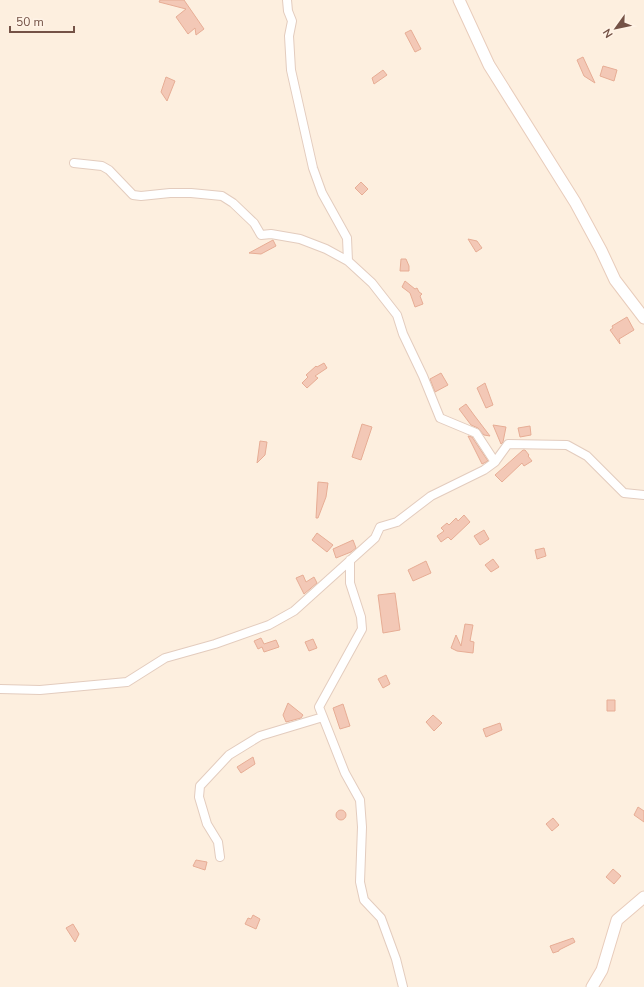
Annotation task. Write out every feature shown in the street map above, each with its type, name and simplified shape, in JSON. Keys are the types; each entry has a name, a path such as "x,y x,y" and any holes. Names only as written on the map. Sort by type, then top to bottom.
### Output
{"street":[{"path":"287,0 288,11 292,21 289,36 291,70 313,168 322,193 347,238 348,261"},
{"path":"459,0 489,65 575,202 601,250 615,280 644,318"},
{"path":"74,163 102,166 109,170 133,194 141,196 170,193 191,193 222,196 233,203 254,224 261,235 271,234 300,239 326,249 348,261 372,283 397,315 403,334 423,376 440,418 476,433 495,462"},
{"path":"0,689 40,690 127,682 165,658 215,644 269,625 294,611 375,538 380,527 398,522 430,496 484,470 495,462 508,444 567,445 587,456 624,493 644,495"},
{"path":"350,560 350,583 361,617 362,629 352,650 319,707 345,773 360,800 362,827 360,882 364,900 381,918 396,959 403,987"},
{"path":"220,857 218,842 207,824 198,797 200,786 229,755 260,736 323,717"},
{"path":"592,987 602,970 617,920 644,897"}],"building":[{"path":"160,0 184,0 204,29 196,35 195,28 188,34 176,17 186,9 159,2"},
{"path":"411,30 421,49 415,52 405,33"},
{"path":"583,57 595,83 584,76 577,60"},
{"path":"603,66 617,70 614,81 600,76"},
{"path":"383,70 387,75 374,84 372,78"},
{"path":"166,77 175,81 167,101 161,92"},
{"path":"361,182 368,189 362,195 355,188"},
{"path":"468,239 477,241 482,248 476,252"},
{"path":"273,240 276,246 261,254 249,253"},
{"path":"401,259 406,259 409,266 409,271 400,271"},
{"path":"405,281 415,289 417,288 422,294 420,296 423,304 415,307 410,293 402,287"},
{"path":"627,317 634,330 619,339 620,344 610,330 613,328 612,326"},
{"path":"324,363 327,368 315,376 318,378 307,388 302,383 308,377 306,375 316,366 317,367"},
{"path":"441,373 448,385 435,392 430,379"},
{"path":"485,383 493,405 486,408 477,388"},
{"path":"466,404 490,436 484,435 478,428 471,425 459,409"},
{"path":"362,424 372,427 361,460 352,457"},
{"path":"493,425 506,427 503,442 501,444"},
{"path":"530,426 531,435 520,437 518,428"},
{"path":"468,436 472,437 488,461 482,464"},
{"path":"260,441 267,442 265,455 257,463"},
{"path":"523,450 525,450 532,461 524,466 522,463 502,482 495,475"},
{"path":"318,482 328,483 326,497 318,518 316,518"},
{"path":"464,515 470,522 451,540 448,537 441,542 437,536 444,531 441,528 447,523 449,525 456,518 458,521"},
{"path":"484,530 489,539 480,545 474,536"},
{"path":"317,533 333,545 327,552 312,540"},
{"path":"353,540 356,548 351,552 336,558 333,549"},
{"path":"544,548 546,556 537,559 535,550"},
{"path":"493,559 499,567 491,572 485,565"},
{"path":"426,561 431,573 413,581 408,570"},
{"path":"303,575 306,582 314,577 317,583 304,594 296,578"},
{"path":"395,593 400,630 383,633 378,595"},
{"path":"465,624 473,625 470,641 474,642 473,653 457,651 451,648 456,635 461,646"},
{"path":"261,638 264,644 276,640 279,647 264,652 262,647 258,649 254,641"},
{"path":"313,639 317,648 309,651 305,642"},
{"path":"386,675 390,684 383,688 378,679"},
{"path":"607,700 615,700 615,711 607,711"},
{"path":"288,703 303,715 301,718 286,722 283,715"},
{"path":"343,704 350,726 340,729 333,708"},
{"path":"433,715 442,723 434,731 426,722"},
{"path":"500,723 502,730 486,737 483,729"},
{"path":"253,757 255,764 241,773 237,767"},
{"path":"638,807 644,811 644,822 634,815"},
{"path":"339,810 343,810 345,811 345,819 339,820 336,817 336,813"},
{"path":"553,818 559,825 552,831 546,824"},
{"path":"196,860 207,862 205,870 193,866"},
{"path":"613,869 621,876 614,884 606,877"},
{"path":"253,915 260,919 256,929 245,924 248,918 251,919"},
{"path":"73,924 79,934 75,942 66,928"},
{"path":"573,938 575,942 553,953 550,946"}]}
